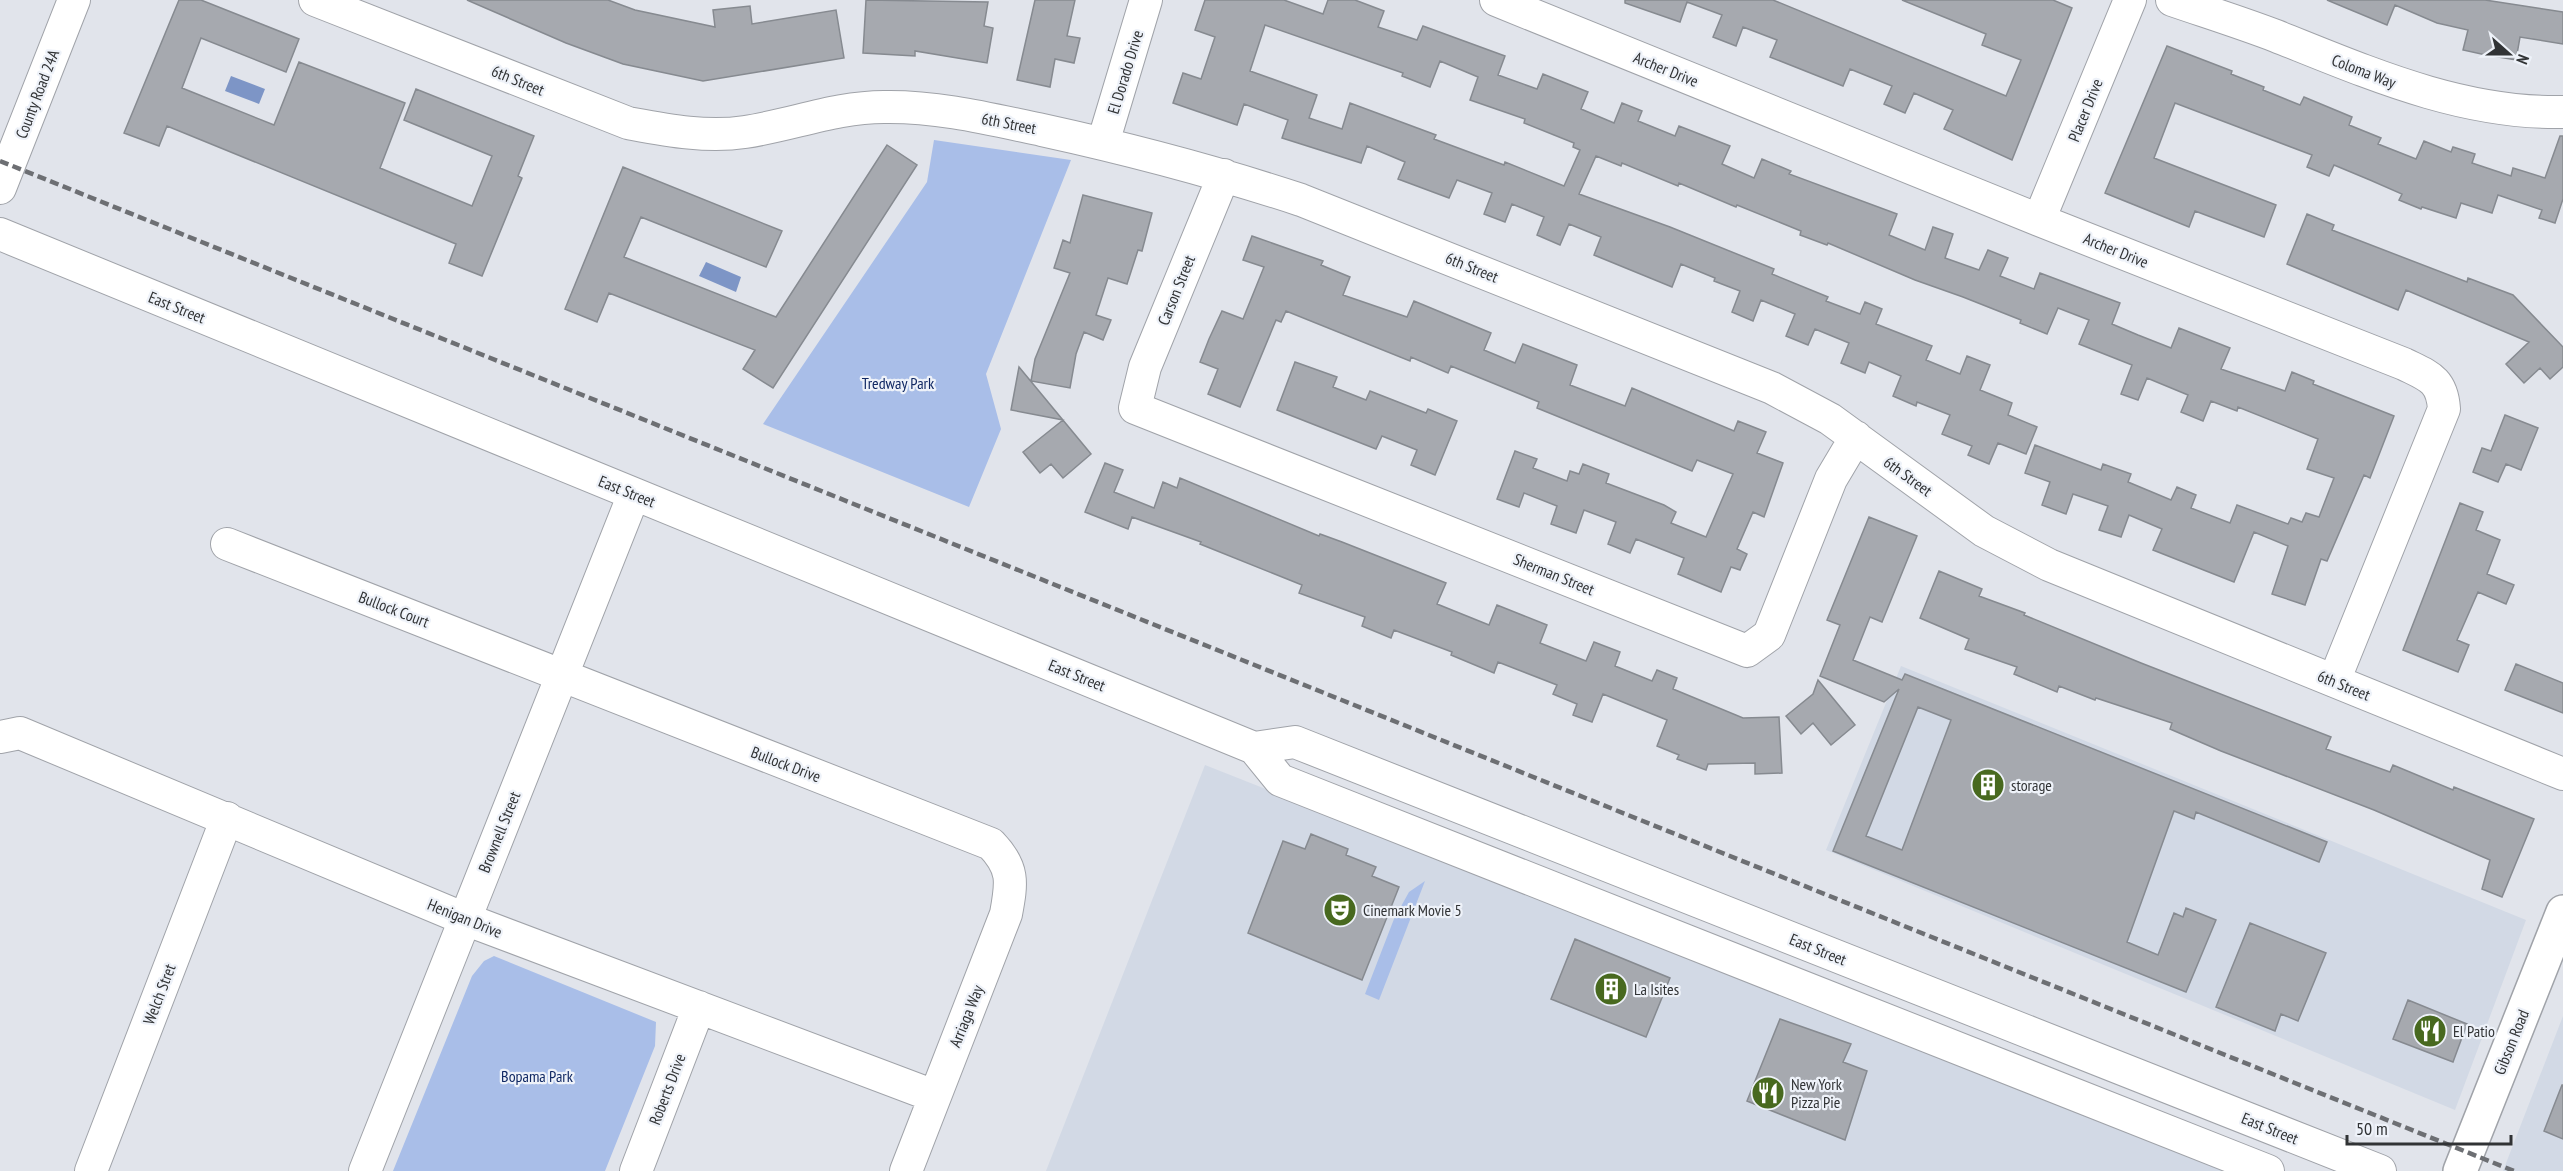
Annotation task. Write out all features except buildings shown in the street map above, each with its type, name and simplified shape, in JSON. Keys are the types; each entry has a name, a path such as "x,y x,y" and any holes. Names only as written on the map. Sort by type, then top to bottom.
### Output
{"main road":[{"name":"Gibson Road","path":"2460,1171 2563,912"}],"street":[{"name":"County Road 24A","path":"0,188 74,0"},
{"name":"6th Street","path":"315,0 603,115 667,130 745,132 835,110 884,107 929,109 1103,143 1224,175 1354,220 1721,367 1803,403 1856,437 1984,531 2049,566 2563,774"},
{"name":"El Dorado Drive","path":"1103,143 1146,0"},
{"name":"Archer Drive","path":"1497,0 2039,220 2404,364 2431,377 2443,392 2444,409 2334,681"},
{"name":"Placer Drive","path":"2039,220 2130,0"},
{"name":"Coloma Way","path":"2172,0 2231,19 2387,81 2434,95 2509,109 2563,111"},
{"name":"Carson Street","path":"1135,408 1145,367 1224,175"},
{"name":"East Street","path":"0,234 1254,748 1280,780 2268,1171"},
{"name":"Sherman Street","path":"1135,408 1747,651 1769,634 1831,479 1856,437"},
{"name":"Brownell Street","path":"365,1171 634,494"},
{"name":"Bullock Court","path":"227,544 562,675"},
{"name":"Bullock Drive","path":"562,675 991,844 1006,860"},
{"name":"Henigan Drive","path":"0,736 20,733 465,919 934,1096"},
{"name":"East Street","path":"1254,748 1295,742 2380,1171"},
{"name":"Welch Stret","path":"91,1171 227,818"},
{"name":"Arriaga Way","path":"906,1171 1006,914 1012,886 1006,860"},
{"name":"Roberts Drive","path":"636,1171 699,1007"}],"shaded area":[{"path":"231,76 265,89 259,104 225,91"},
{"path":"706,262 741,277 736,292 699,276"},
{"path":"1901,666 2526,920 2455,1110 1826,850"},
{"path":"1205,765 2230,1171 1046,1171"},
{"path":"2563,1016 2563,1171 2503,1171"}],"green space":[{"name":"Tredway Park","path":"934,140 1071,160 986,374 1001,429 969,507 763,424 927,182"},
{"path":"1425,881 1379,1000 1365,994 1394,919 1409,892"},
{"name":"Bopama Park","path":"494,956 656,1022 655,1046 605,1171 393,1171 472,976 484,961"}],"railway":[{"path":"0,161 2514,1171"}],"place":[{"name":"storage","path":"1988,785"},
{"name":"Cinemark Movie 5","path":"1340,910"},
{"name":"La Isites","path":"1611,989"},
{"name":"El Patio","path":"2430,1031"},
{"name":"New York Pizza Pie","path":"1768,1093"}]}
